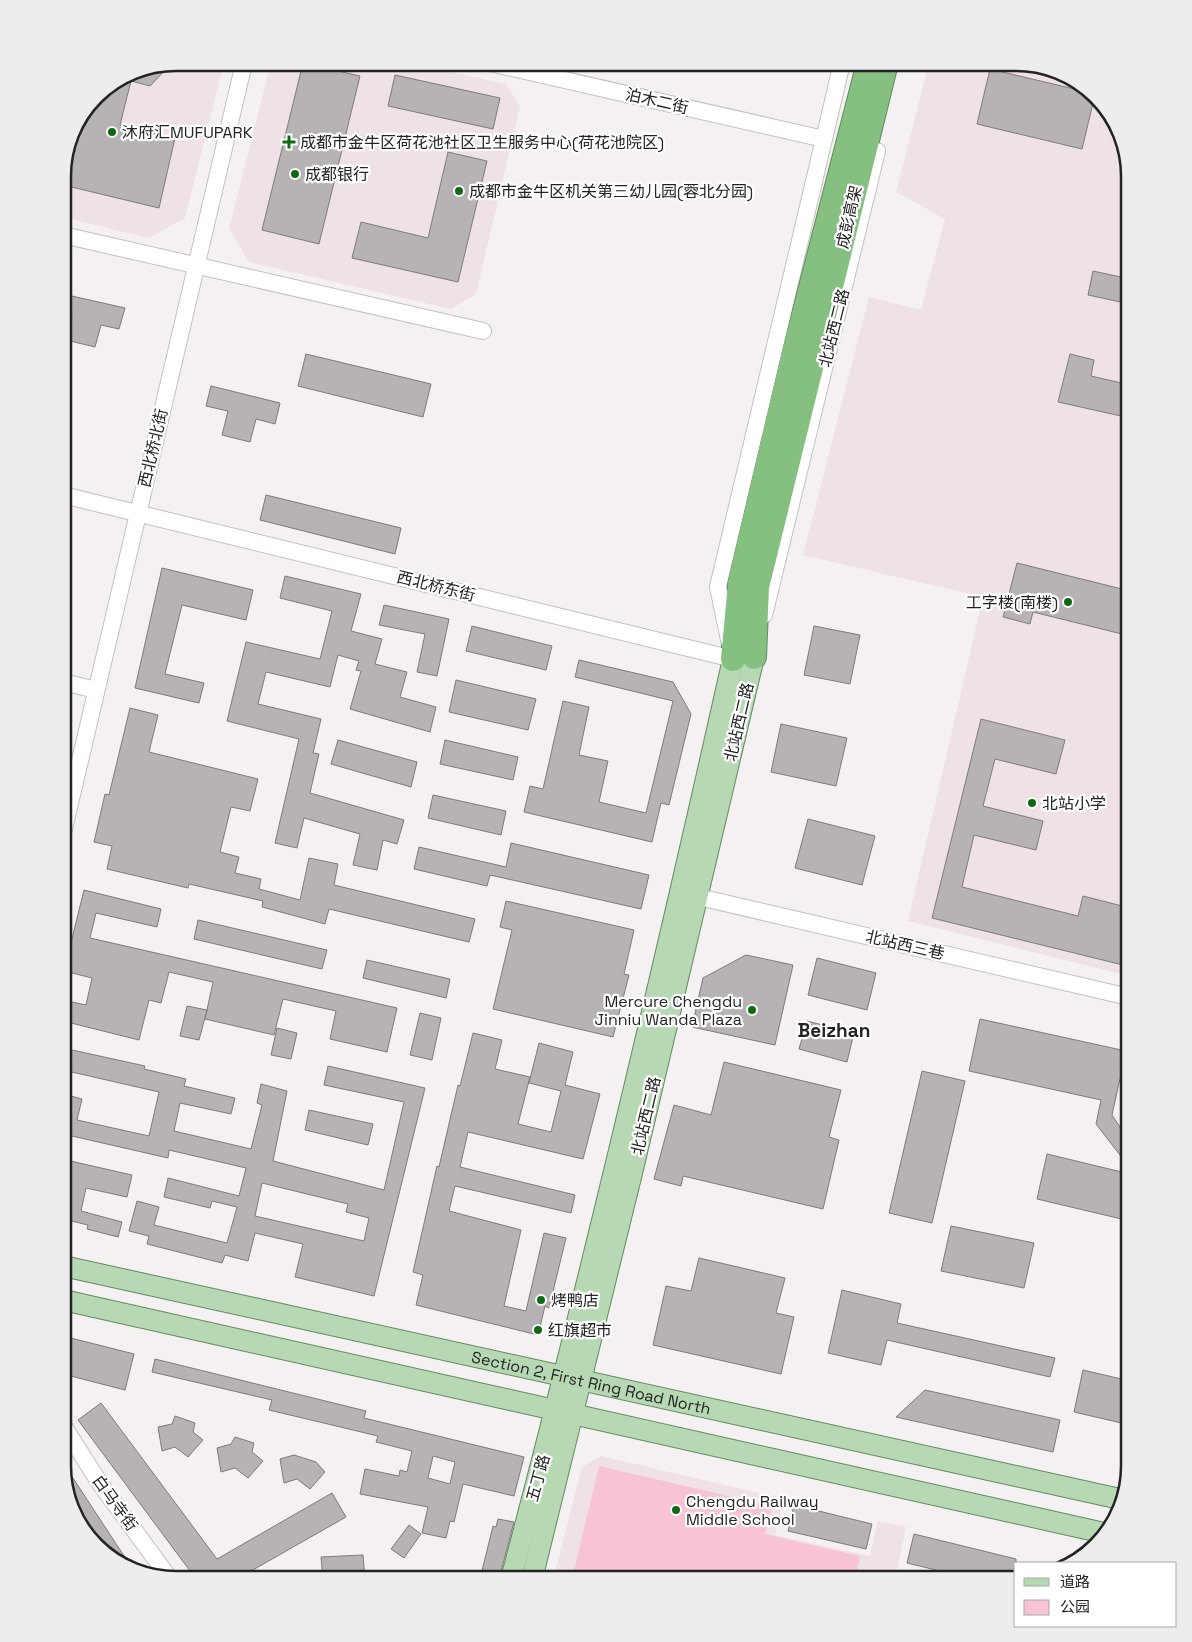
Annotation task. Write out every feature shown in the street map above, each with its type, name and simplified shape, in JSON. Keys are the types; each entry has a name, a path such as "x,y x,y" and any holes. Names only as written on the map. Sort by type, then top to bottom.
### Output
{"highway":[{"name":"成彭高架","path":"801,368 867,71"},
{"name":"成彭高架","path":"801,368 884,71"},
{"path":"743,658 801,368"}],"main road":[{"name":"北站西二路","path":"571,1379 690,894 743,658"},
{"name":"Section 2, First Ring Road North","path":"71,1268 1115,1498"},
{"name":"Section 2, First Ring Road North","path":"71,1302 1098,1531"},
{"name":"五丁路","path":"534,1571 571,1379"},
{"name":"五丁路","path":"514,1571 564,1411"}],"street":[{"name":"西北桥北街","path":"71,798 242,71"},
{"name":"泊木二街","path":"525,71 824,139"},
{"name":"北站西二路","path":"743,658 718,587 840,71"},
{"name":"北站西二路","path":"743,658 896,71"},
{"path":"71,238 482,331"},
{"name":"西北桥东街","path":"71,497 743,658"},
{"path":"71,684 96,690"},
{"name":"北站西三巷","path":"690,894 1121,995"},
{"name":"白马寺街","path":"71,1439 98,1482 163,1570"}],"shaded area":[{"path":"169,71 222,71 185,218 149,238 71,219 71,169 79,136 93,112 102,102 112,93 136,79"},
{"path":"269,71 447,71 506,84 520,106 476,294 451,309 249,262 229,228"},
{"path":"927,71 1023,71 1056,79 1080,93 1099,112 1113,136 1117,149 1121,176 1121,974 908,921 983,597 803,555 869,297 921,310 945,219 896,192"},
{"name":"Chengdu Railway Middle School","path":"601,1456 784,1499 775,1535 870,1556 878,1521 906,1527 897,1570 902,1571 555,1571 582,1467"}],"green space":[{"name":"Chengdu Railway Middle School","path":"599,1466 772,1506 765,1534 860,1556 857,1571 574,1571"}],"building":[{"path":"301,71 338,71 360,76 319,244 262,230"},
{"path":"990,71 998,71 1074,89 1093,105 1082,149 977,124"},
{"name":"沐府汇MUFUPARK","path":"164,72 150,86 132,81"},
{"path":"395,75 500,98 493,129 388,106"},
{"name":"沐府汇MUFUPARK","path":"131,82 120,125 175,138 159,208 71,187 73,156 82,130 93,112 102,102 112,93"},
{"name":"成都市金牛区机关第三幼儿园(蓉北分园)","path":"448,152 487,161 458,282 352,258 361,222 428,238"},
{"path":"1093,271 1121,277 1121,302 1088,295"},
{"path":"71,296 125,308 119,329 101,325 95,347 71,341"},
{"path":"306,354 431,384 423,417 298,386"},
{"path":"1070,354 1094,360 1091,376 1121,383 1121,416 1058,402"},
{"path":"211,386 280,403 275,424 256,419 250,442 222,435 228,411 206,406"},
{"path":"266,495 401,528 395,554 260,520"},
{"name":"工字楼(南楼)","path":"1017,563 1121,589 1121,634 1033,612 1030,624 1003,617"},
{"path":"162,568 253,590 246,620 182,605 165,674 204,683 199,703 135,688"},
{"path":"285,576 361,594 351,631 382,639 375,664 407,672 400,697 436,707 430,732 350,709 361,671 356,670 359,661 338,655 330,687 266,672 258,704 321,719 313,753 319,754 310,793 404,820 397,844 383,840 377,870 353,865 360,834 304,818 297,848 275,843 299,739 227,721 246,642 320,659 332,611 280,598"},
{"path":"384,605 449,619 437,676 417,672 425,634 379,625"},
{"path":"472,626 552,646 546,670 466,651"},
{"path":"814,626 860,635 850,684 804,675"},
{"path":"579,660 673,682 691,714 669,805 661,803 652,842 524,812 530,786 543,789 563,701 589,707 579,755 608,761 599,802 646,813 673,701 575,677"},
{"path":"456,680 536,699 528,730 449,712"},
{"path":"130,708 158,715 149,752 258,779 250,811 231,807 220,852 239,857 235,873 261,879 259,889 300,900 309,858 338,864 334,885 475,919 469,942 329,909 325,924 262,907 263,901 189,884 188,888 107,869 112,846 94,842 105,794 109,795"},
{"path":"981,719 1065,740 1056,774 995,759 983,806 1043,821 1036,850 974,835 962,887 1078,916 1083,896 1121,906 1121,965 932,918"},
{"path":"781,724 847,738 836,786 771,772"},
{"path":"338,740 417,762 411,787 331,764"},
{"path":"445,740 518,757 513,780 440,764"},
{"path":"433,795 506,811 501,835 428,818"},
{"path":"808,819 875,836 862,885 795,868"},
{"path":"511,843 649,875 641,909 490,875 487,886 414,869 419,847 506,867"},
{"path":"84,890 161,909 157,927 96,913 90,938 397,1008 387,1052 330,1039 336,1011 283,999 274,1035 205,1019 213,982 169,972 161,1003 149,1000 139,1040 71,1023 71,1002 86,1005 92,978 71,973 71,943"},
{"path":"506,901 634,930 624,974 629,975 613,1037 493,1009 512,930 500,927"},
{"path":"198,920 327,950 322,969 194,939"},
{"path":"746,955 793,965 775,1045 692,1027 703,978"},
{"path":"817,958 876,973 867,1010 808,995"},
{"path":"367,960 450,979 446,998 363,978"},
{"path":"187,1006 207,1010 199,1040 180,1036"},
{"path":"420,1013 441,1018 432,1060 410,1055"},
{"path":"980,1019 1121,1050 1121,1074 1112,1115 1121,1128 1121,1156 1096,1124 1101,1100 969,1071"},
{"path":"807,1021 854,1033 847,1062 799,1049"},
{"path":"277,1028 297,1033 291,1059 271,1055"},
{"path":"473,1033 502,1040 495,1069 530,1077 518,1124 551,1132 561,1091 529,1083 539,1043 573,1052 565,1085 600,1094 583,1159 468,1132 460,1167 575,1195 571,1213 455,1186 449,1211 521,1230 504,1306 526,1311 544,1233 566,1238 549,1308 545,1306 538,1335 416,1305 423,1275 413,1272 437,1166 439,1167 458,1085 460,1086"},
{"path":"71,1050 145,1066 144,1069 186,1079 184,1086 235,1098 231,1114 180,1103 174,1131 251,1149 262,1105 257,1103 261,1084 287,1091 273,1161 384,1190 404,1102 324,1085 328,1066 425,1088 374,1296 295,1277 303,1244 255,1233 248,1261 225,1255 222,1263 147,1244 149,1236 129,1231 137,1201 159,1207 154,1225 227,1243 237,1207 212,1201 210,1208 164,1197 168,1178 239,1196 246,1168 169,1150 168,1158 72,1136 71,1140 71,1096 82,1099 77,1120 149,1136 159,1092 71,1072","holes":["262,1183 348,1204 346,1212 369,1218 364,1241 255,1216"]},
{"path":"724,1062 841,1090 829,1137 839,1140 823,1209 683,1176 681,1186 654,1179 674,1105 711,1115"},
{"path":"922,1071 965,1081 932,1223 889,1213"},
{"path":"309,1110 373,1124 368,1145 305,1130"},
{"path":"1047,1154 1121,1172 1121,1219 1037,1199"},
{"path":"71,1161 132,1175 127,1197 86,1188 81,1211 122,1222 118,1237 87,1229 88,1225 71,1221"},
{"path":"951,1226 1034,1243 1024,1288 941,1271"},
{"path":"699,1258 785,1278 776,1313 794,1317 781,1374 653,1345 666,1286 691,1291"},
{"path":"842,1290 901,1304 897,1323 1055,1358 1050,1377 887,1340 881,1365 828,1353"},
{"path":"71,1338 134,1354 125,1390 71,1376"},
{"path":"155,1359 366,1411 364,1418 524,1457 514,1496 463,1484 454,1522 450,1521 446,1538 422,1533 428,1507 360,1494 365,1469 399,1476 400,1470 407,1472 412,1451 376,1442 378,1436 269,1410 272,1400 152,1372","holes":["433,1456 455,1462 450,1484 428,1478"]},
{"path":"1083,1370 1121,1379 1121,1423 1074,1412"},
{"path":"925,1390 1060,1420 1053,1452 896,1417"},
{"path":"101,1403 217,1559 332,1493 346,1517 251,1571 190,1571 78,1420"},
{"path":"175,1416 195,1423 193,1432 203,1440 188,1457 175,1447 162,1451 158,1427 172,1424"},
{"path":"235,1437 254,1443 252,1452 263,1461 248,1478 235,1468 221,1472 217,1448 231,1444"},
{"path":"294,1455 316,1462 325,1472 310,1489 297,1479 284,1483 280,1459"},
{"path":"72,1476 125,1557 107,1545 85,1518 79,1506"},
{"path":"794,1505 872,1524 866,1549 788,1531"},
{"path":"498,1519 514,1522 501,1571 482,1571 493,1526 496,1527"},
{"path":"409,1525 421,1534 404,1558 391,1549"},
{"path":"914,1534 1016,1559 1014,1571 940,1571 907,1563"},
{"path":"363,1555 364,1571 322,1571 321,1557"}],"place":[{"name":"沐府汇MUFUPARK","path":"112,132"},
{"name":"成都市金牛区荷花池社区卫生服务中心(荷花池院区)","path":"289,142"},
{"name":"成都银行","path":"295,174"},
{"name":"成都市金牛区机关第三幼儿园(蓉北分园)","path":"459,191"},
{"name":"工字楼(南楼)","path":"1068,602"},
{"name":"北站小学","path":"1032,803"},
{"name":"Mercure Chengdu Jinniu Wanda Plaza","path":"752,1010"},
{"name":"烤鸭店","path":"541,1300"},
{"name":"红旗超市","path":"538,1330"},
{"name":"Chengdu Railway Middle School","path":"676,1510"}],"district":[{"name":"Beizhan","path":"834,1030"}]}
